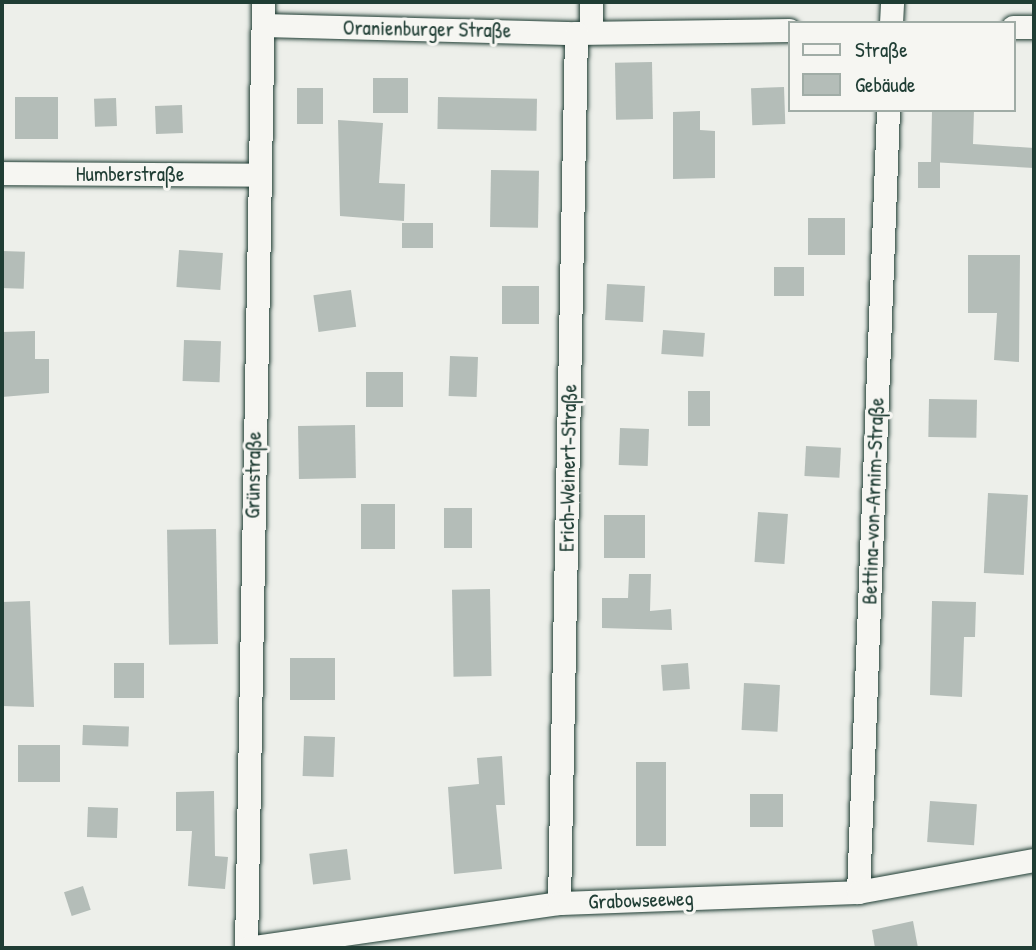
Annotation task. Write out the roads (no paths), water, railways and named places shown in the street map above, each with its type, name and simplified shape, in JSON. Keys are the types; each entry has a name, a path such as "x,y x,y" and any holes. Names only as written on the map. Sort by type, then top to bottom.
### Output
{"street":[{"name":"Grünstraße","path":"247,948 263,2"},
{"path":"583,32 591,2"},
{"path":"891,2 891,21"},
{"name":"Oranienburger Straße","path":"263,25 583,32 788,30"},
{"path":"1015,27 1034,27"},
{"name":"Erich-Weinert-Straße","path":"559,902 583,32"},
{"name":"Bettina-von-Arnim-Straße","path":"858,892 888,112"},
{"name":"Humberstraße","path":"2,173 258,175"},
{"name":"Grabowseeweg","path":"247,948 559,902 858,892 1034,860"}]}
